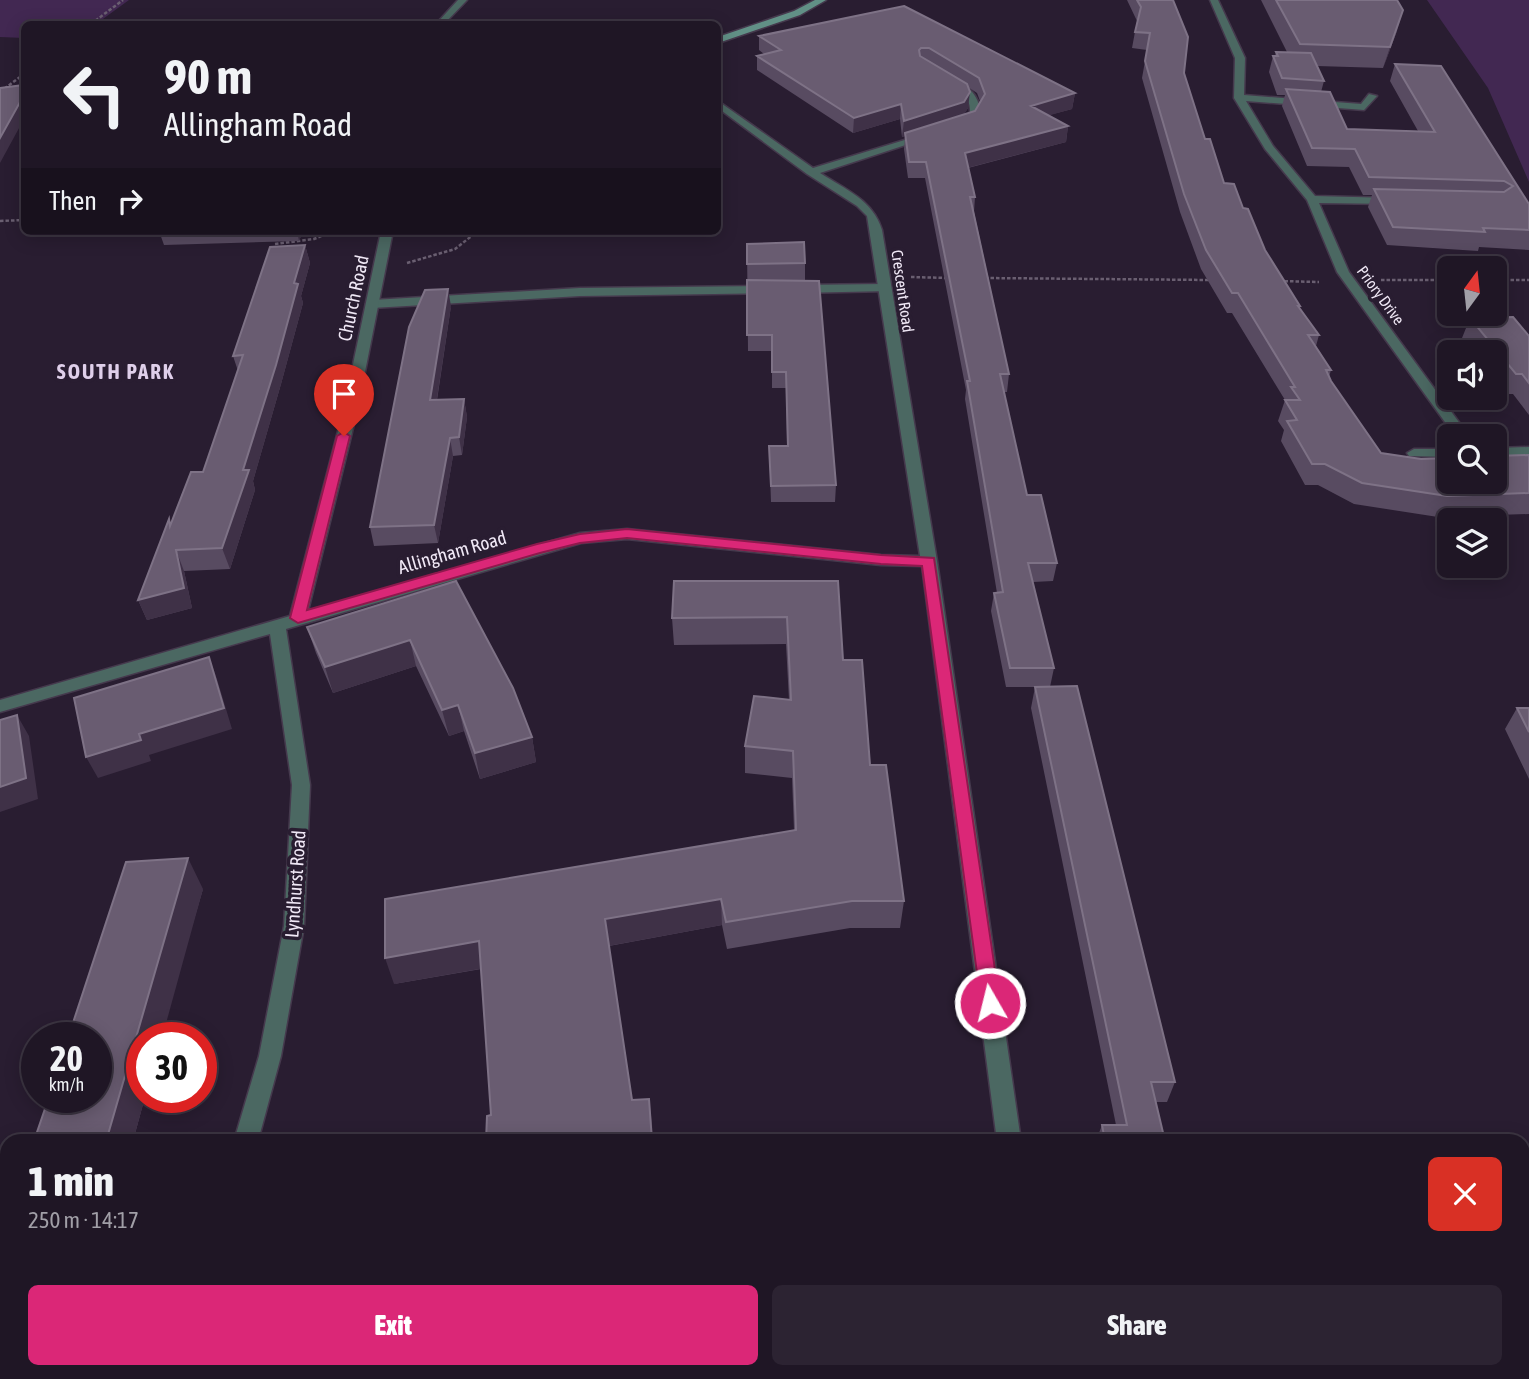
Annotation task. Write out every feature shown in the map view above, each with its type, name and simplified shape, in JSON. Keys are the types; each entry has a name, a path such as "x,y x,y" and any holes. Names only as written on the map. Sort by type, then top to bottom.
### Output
{"street":[{"path":"443,21 463,0"},
{"path":"721,39 797,13 822,0"},
{"path":"1214,0 1240,58 1239,98 1368,109 1372,96"},
{"path":"940,76 967,91 975,103 975,114 968,122 956,127"},
{"name":"Priory Drive","path":"1239,98 1269,147 1312,199 1343,272 1453,424"},
{"name":"Crescent Road","path":"721,106 811,172 853,198 872,215 877,230 883,283 929,561 1008,1134"},
{"path":"811,172 930,135"},
{"path":"1312,199 1402,201"},
{"name":"Church Road","path":"298,618 350,412 386,235"},
{"path":"372,304 580,292 883,283"},
{"path":"1507,452 1529,451"},
{"path":"1414,453 1437,453"},
{"name":"Allingham Road","path":"0,706 580,538 627,534 881,560 929,561"},
{"name":"Lyndhurst Road","path":"248,1134 270,1056 294,926 301,785 277,624"}],"path":[{"path":"95,21 123,0"},
{"path":"0,92 21,76"},
{"path":"0,221 21,220"},
{"path":"275,244 314,239 324,235"},
{"path":"380,266 407,263 451,251 474,235"},
{"path":"883,283 951,278"},
{"path":"979,278 1213,281"},
{"path":"1268,281 1437,280"},
{"path":"1507,280 1529,280"}],"shaded area":[{"path":"0,0 129,0 100,21 21,21 21,38 0,37"},
{"path":"1427,0 1529,0 1529,182 1488,88"}],"building":[{"path":"1137,0 1173,0 1188,37 1184,73 1205,139 1210,139 1224,183 1234,184 1265,250 1298,306 1319,335 1308,335 1331,370 1326,370 1331,381 1381,453 1421,459 1437,458 1437,494 1502,494 1447,496 1362,483 1325,464 1312,464 1287,421 1297,420 1285,400 1300,400 1291,387 1295,387 1238,293 1232,293 1206,250 1184,194 1145,61 1150,33 1135,32 1141,7"},
{"path":"1276,0 1397,0 1403,10 1390,47 1300,44"},
{"path":"904,6 1075,93 1031,106 1068,126 965,153 975,197 970,197 1009,374 1000,374 1027,495 1041,495 1057,563 1028,563 1054,668 1010,668 994,593 1003,592 967,381 970,381 926,162 909,162 905,133 975,111 985,94 979,78 929,48 921,48 920,56 967,84 970,92 964,102 904,121 901,104 854,118 757,56 781,50 759,36"},
{"path":"1276,52 1311,53 1324,81 1282,78 1273,56 1278,56"},
{"path":"1395,64 1441,66 1529,204 1529,230 1483,228 1485,232 1393,227 1374,189 1504,192 1513,186 1504,181 1369,177 1355,149 1312,148 1286,89 1330,92 1347,129 1435,132"},
{"path":"21,85 21,100 0,138 0,88"},
{"path":"804,242 805,263 747,264 747,244"},
{"path":"305,245 294,283 298,284 276,365 243,470 249,470 222,548 176,550 184,588 138,600 169,519 170,526 191,472 203,472 243,355 233,356 270,247"},
{"path":"747,280 819,281 836,485 771,486 769,446 788,446 786,372 772,372 772,335 747,335"},
{"path":"448,289 430,400 464,399 459,437 450,438 434,525 370,527 409,327 425,290"},
{"path":"1507,317 1513,317 1529,336 1529,383 1507,363 1507,340 1488,340 1477,326 1507,326"},
{"path":"1529,455 1529,493 1507,494 1507,456"},
{"path":"456,581 513,688 532,737 475,753 458,705 442,710 410,640 325,667 307,627"},
{"path":"674,581 838,581 843,660 862,660 870,765 886,765 904,901 852,901 726,922 721,899 605,919 632,1100 649,1099 652,1134 486,1134 487,1116 491,1115 479,941 385,958 385,899 796,830 793,751 745,746 754,696 791,700 787,617 672,618"},
{"path":"209,657 224,708 139,734 141,740 86,757 74,698"},
{"path":"1077,686 1175,1082 1151,1082 1163,1134 1104,1134 1102,1125 1127,1125 1035,687"},
{"path":"1517,708 1529,708 1529,732"},
{"path":"17,715 26,778 0,787 0,720"},
{"path":"188,858 141,1022 126,1022 126,1072 108,1134 36,1134 44,1113 112,1113 112,1022 73,1022 126,862"}],"district":[{"name":"SOUTH PARK","path":"116,372"}],"route":[{"path":"344,436 298,618 580,538 627,534 881,560 929,561 990,1003"}]}
